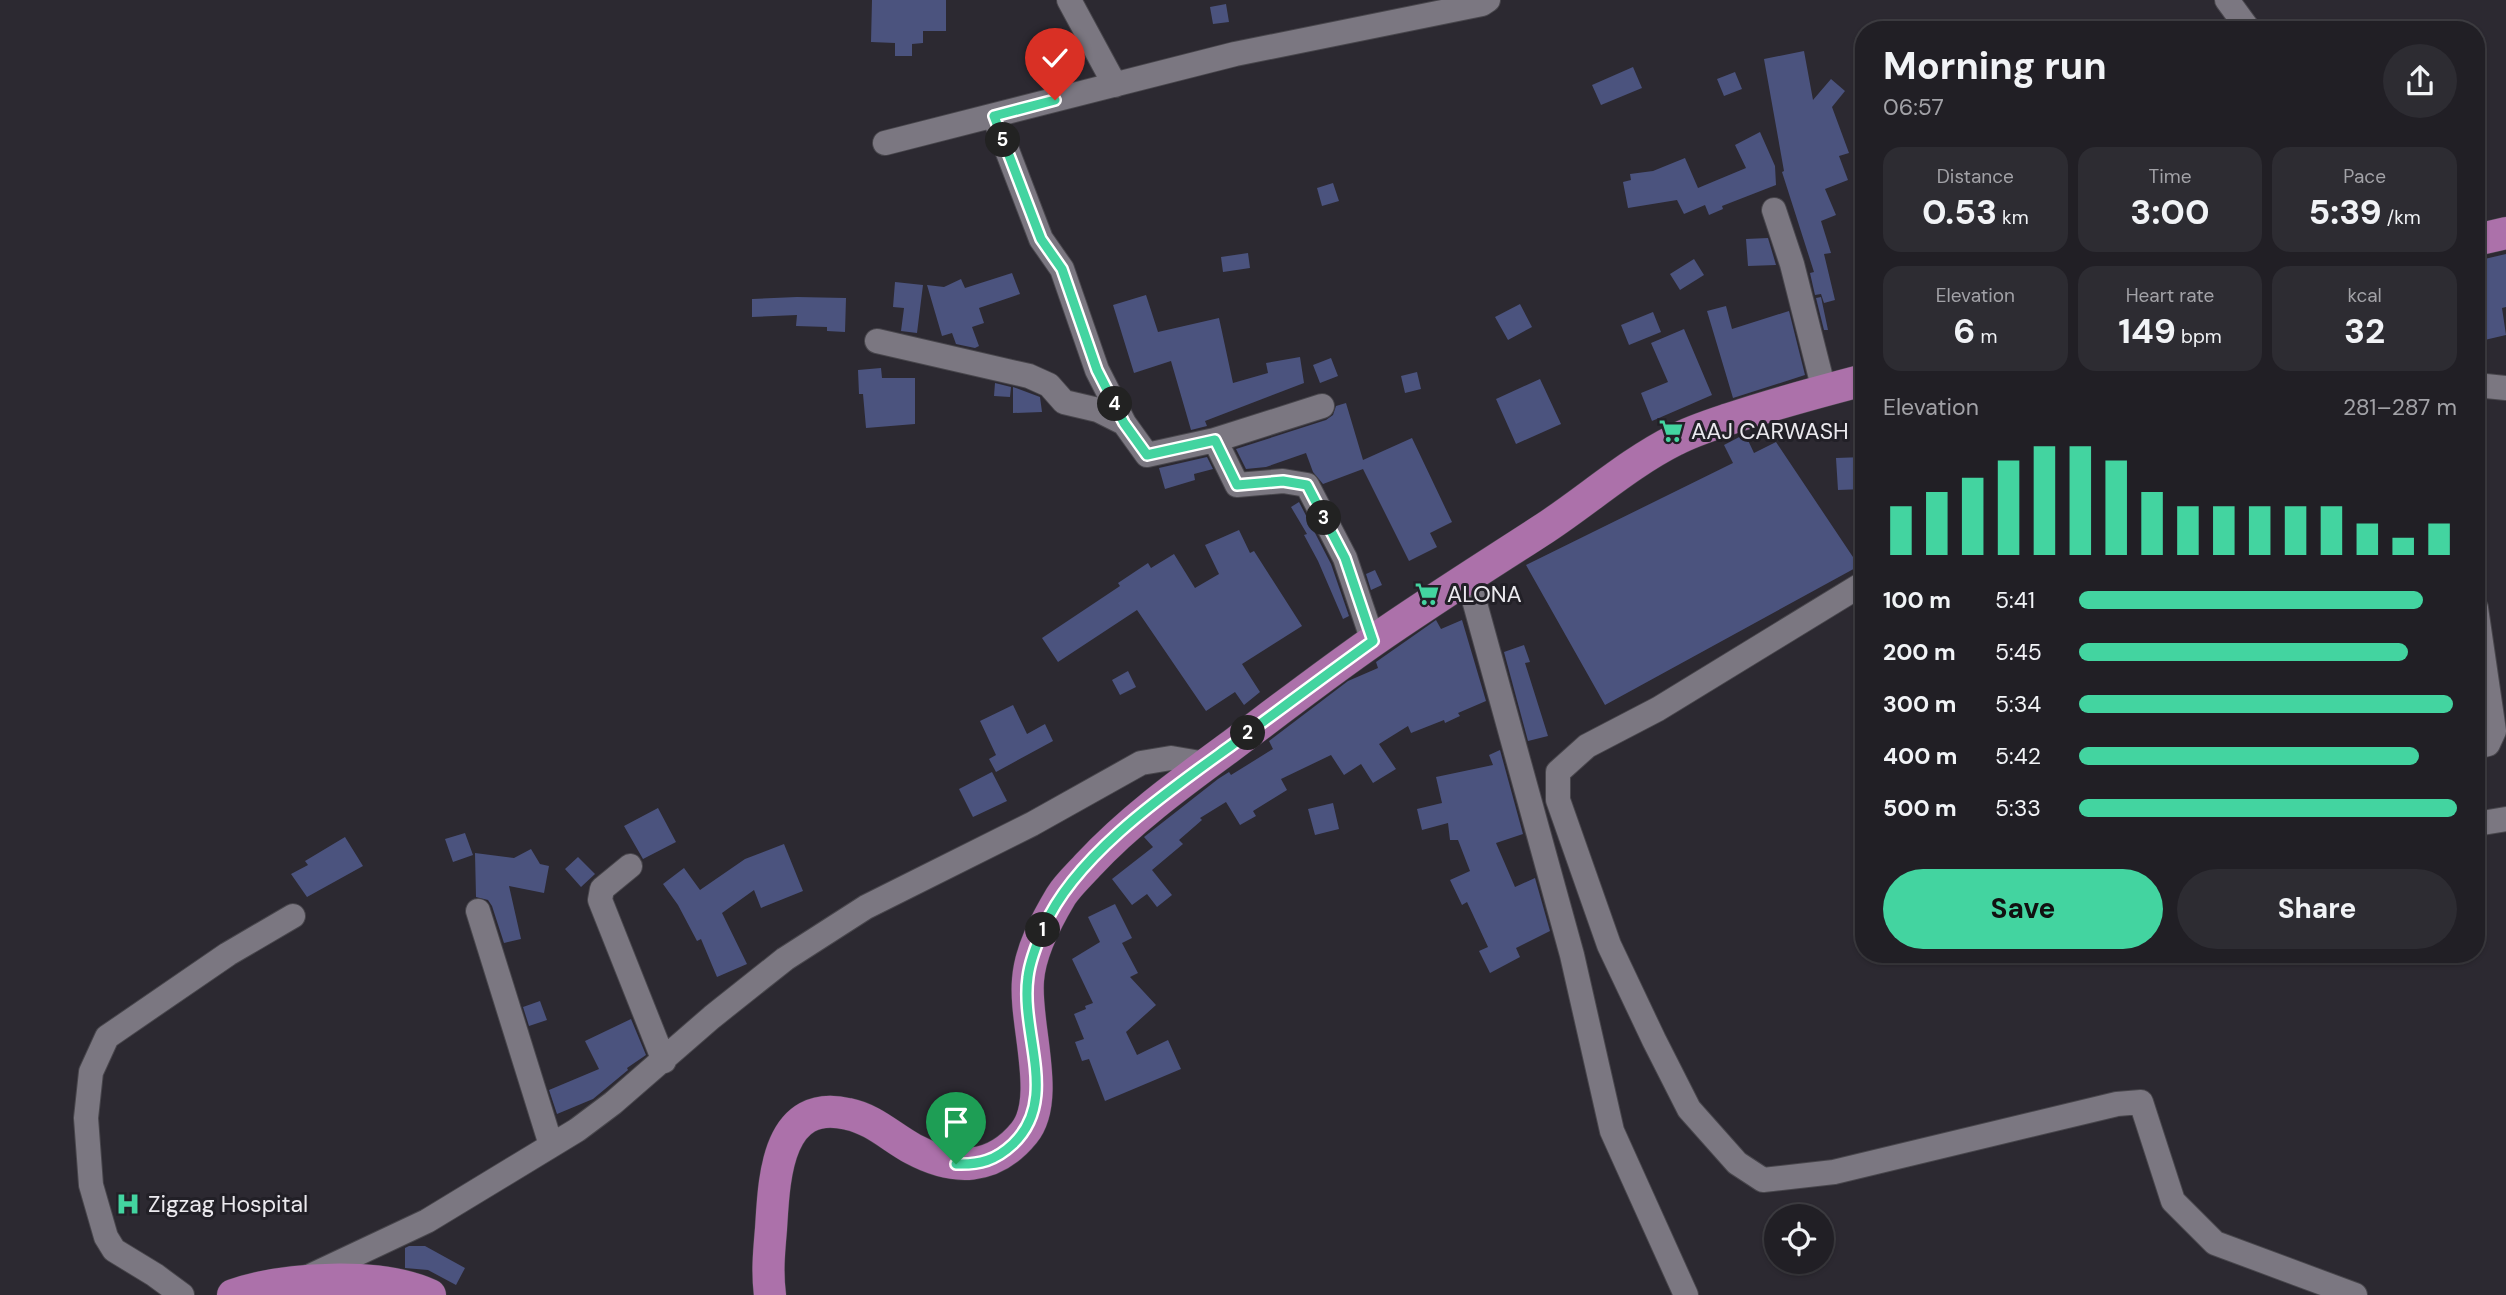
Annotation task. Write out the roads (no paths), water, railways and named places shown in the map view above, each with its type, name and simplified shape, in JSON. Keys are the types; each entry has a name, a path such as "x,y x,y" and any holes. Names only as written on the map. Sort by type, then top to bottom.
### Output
{"main road":[{"path":"2485,238 2506,233"},
{"path":"770,1295 767,1273 771,1199 777,1166 782,1146 802,1121 815,1114 834,1111 853,1115 869,1121 914,1150 936,1159 964,1164 992,1160 1026,1131 1034,1114 1037,1087 1027,1017 1028,978 1045,924 1063,892 1108,844 1156,803 1373,641 1584,502 1641,460 1677,439 1753,411 1855,382"},
{"path":"233,1295 251,1289 298,1282 354,1280 390,1282 430,1295"}],"street":[{"path":"1069,0 1115,85"},
{"path":"884,143 1235,54 1482,4 1488,0"},
{"path":"994,116 1041,239 1062,269 1097,370 1124,423 1147,455 1215,440 1322,406"},
{"path":"1774,210 1792,264 1824,390"},
{"path":"877,341 1029,376 1049,385 1064,402 1098,410 1124,423"},
{"path":"2485,386 2506,388"},
{"path":"1215,440 1237,485 1283,481 1307,485 1345,558 1373,641"},
{"path":"1468,578 1572,955 1612,1131 1686,1295"},
{"path":"1855,589 1658,709 1587,746 1558,772 1558,800 1609,944 1689,1109 1737,1163 1763,1181 1834,1172 2106,1107 2141,1102 2173,1201 2215,1243 2355,1295"},
{"path":"2485,642 2497,687 2494,730 2488,744 2485,745"},
{"path":"298,1282 427,1221 551,1145 613,1103 785,958 866,907 1032,824 1141,763 1171,758 1206,764"},
{"path":"2485,822 2506,819"},
{"path":"630,866 601,889 600,900 663,1061"},
{"path":"478,911 551,1145"},
{"path":"182,1295 114,1250 106,1237 91,1185 86,1118 91,1072 107,1038 228,954 293,916"}],"place":[{"name":"AAJ CARWASH","path":"1671,431"},
{"name":"ALONA","path":"1427,594"},
{"name":"Zigzag Hospital","path":"128,1204"}]}
